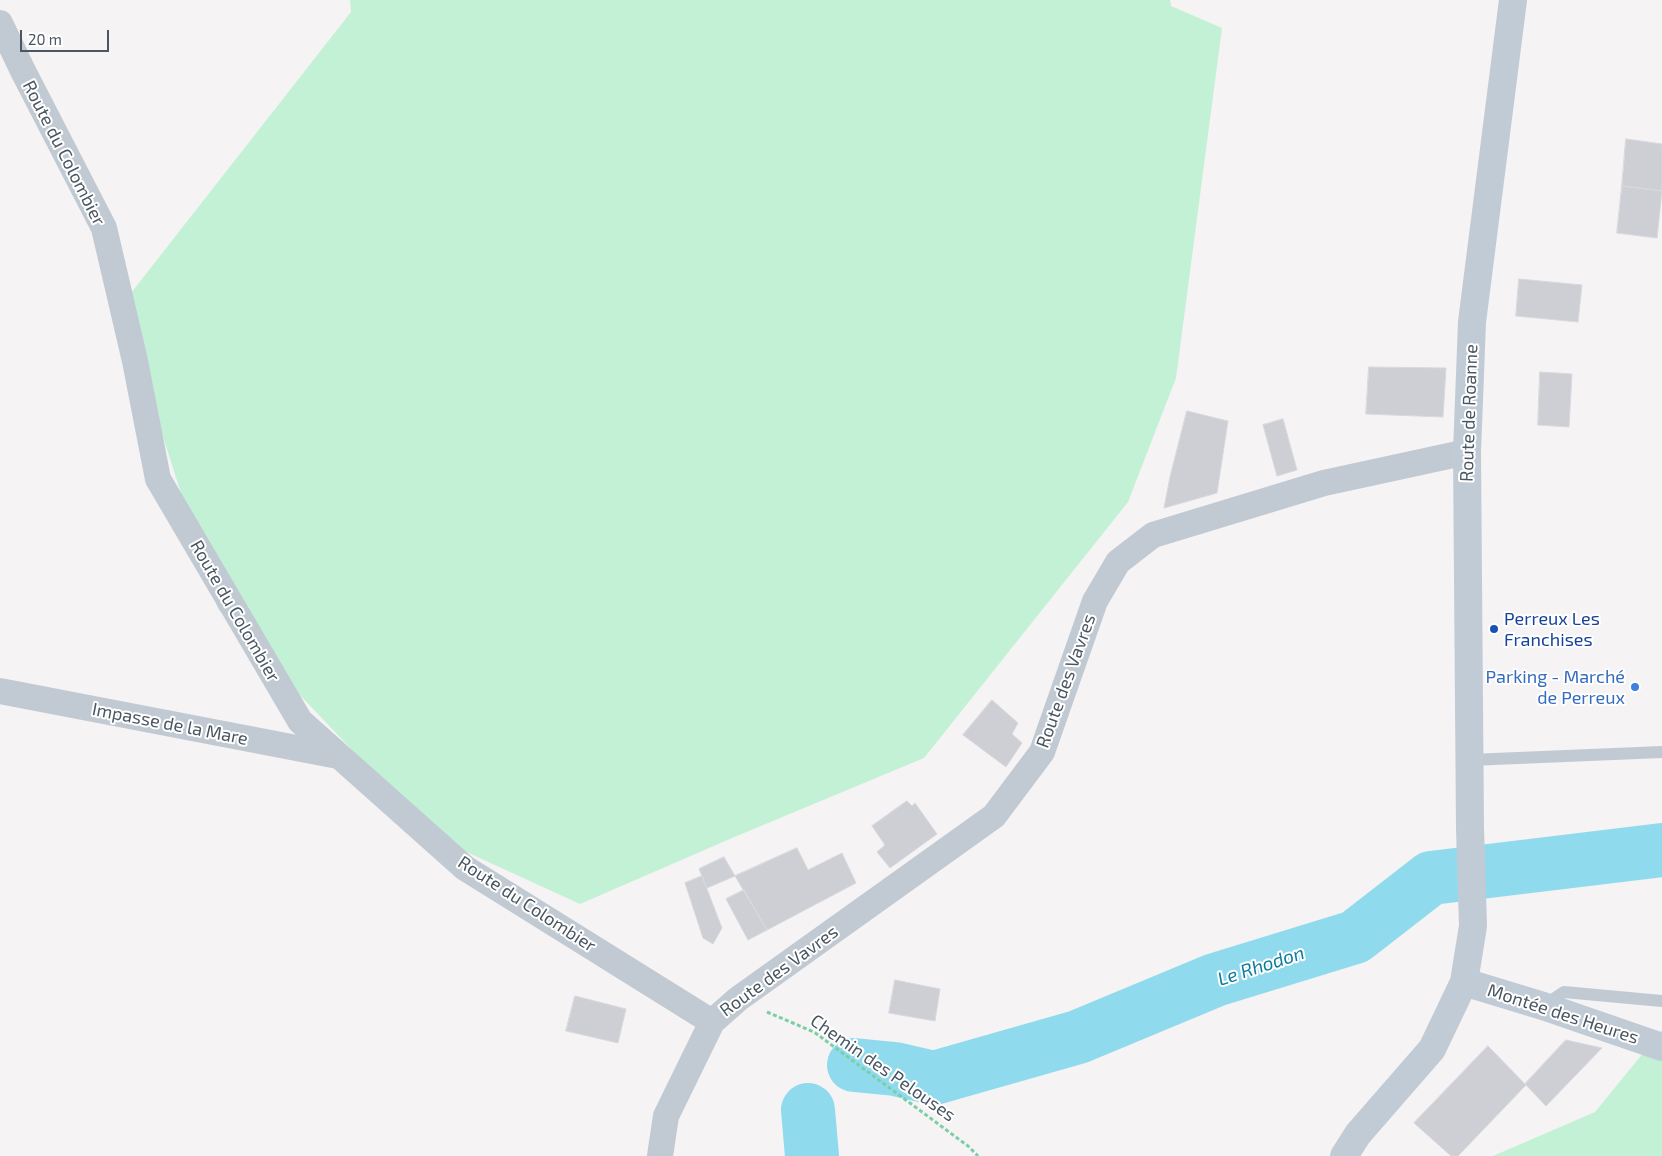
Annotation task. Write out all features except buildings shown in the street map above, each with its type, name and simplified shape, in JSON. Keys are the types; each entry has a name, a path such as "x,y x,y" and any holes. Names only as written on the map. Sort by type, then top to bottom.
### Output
{"main road":[{"name":"Route de Roanne","path":"1344,1156 1358,1134 1432,1049 1464,982 1473,926 1470,828 1467,452 1472,322 1513,0"},
{"name":"Montée des Heures","path":"1464,982 1543,1006 1662,1047"}],"street":[{"name":"Route du Colombier","path":"0,24 104,228 135,361 158,479 300,721 465,868 712,1022"},
{"name":"Route des Vavres","path":"660,1156 666,1116 712,1022 738,999 994,816 1042,752 1095,601 1118,562 1153,535 1324,484 1467,452"},
{"name":"Impasse de la Mare","path":"0,691 339,756"}],"lane":[{"path":"1470,760 1662,752"},
{"path":"1543,1006 1564,992 1662,1001"}],"path":[{"name":"Chemin des Pelouses","path":"738,999 814,1032 968,1146 978,1156"}],"green space":[{"path":"350,0 1170,0 1171,6 1222,28 1176,378 1128,502 924,758 580,904 436,838 218,609 150,396 131,293 351,12"},
{"path":"1662,1030 1662,1156 1493,1156 1595,1112"}],"waterway":[{"name":"Le Rhodon","path":"854,1065 895,1069 934,1078 1078,1037 1215,980 1355,937 1431,878 1662,850"},
{"name":"Le Rhodon","path":"808,1110 812,1156"}],"place":[{"name":"Perreux Les Franchises","path":"1494,629"},
{"name":"Parking - Marché de Perreux","path":"1635,687"}]}
